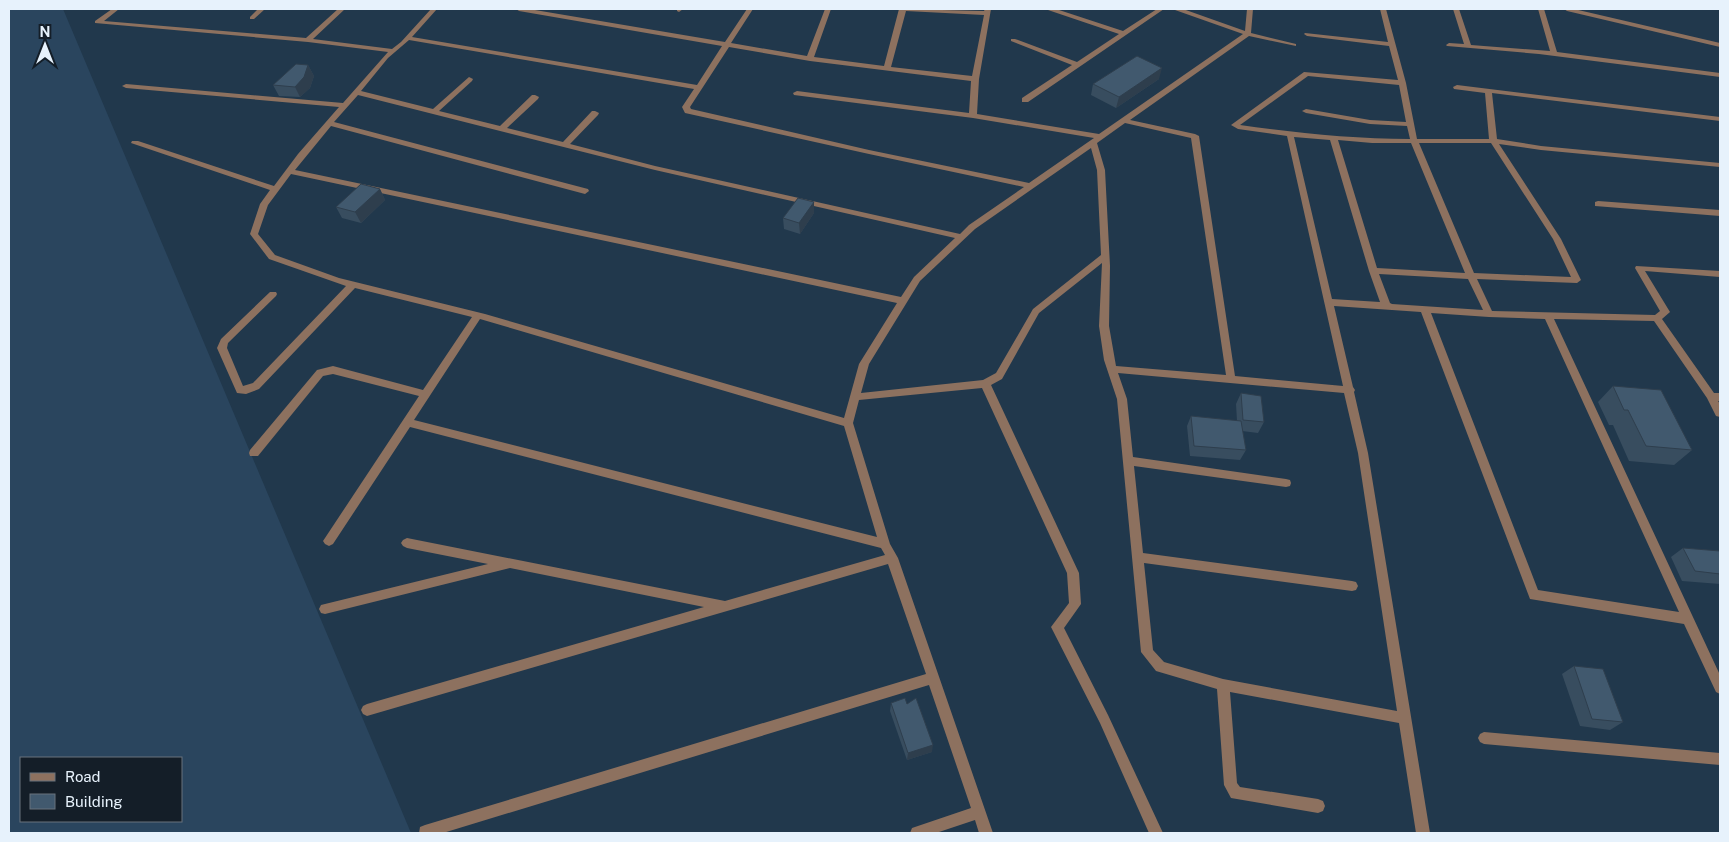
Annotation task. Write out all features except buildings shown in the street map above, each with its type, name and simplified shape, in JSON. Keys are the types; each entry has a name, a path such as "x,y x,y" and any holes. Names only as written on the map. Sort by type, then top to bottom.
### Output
{"street":[{"path":"116,9 97,22 308,40 394,51"},
{"path":"252,18 262,9"},
{"path":"308,40 342,9"},
{"path":"434,9 356,92 264,204 254,234 272,257 336,281 477,316 848,423"},
{"path":"519,9 810,59 975,79"},
{"path":"750,9 698,87 686,107 688,111 1031,186"},
{"path":"810,59 828,9"},
{"path":"887,69 903,9 988,11 975,79 973,116"},
{"path":"1050,9 1124,34"},
{"path":"1026,100 1161,9"},
{"path":"1177,9 1248,34 1294,44"},
{"path":"1248,34 1250,9"},
{"path":"1382,9 1402,83 1414,141 1489,314"},
{"path":"1456,9 1468,46"},
{"path":"1541,9 1554,54"},
{"path":"1566,9 1720,45"},
{"path":"986,833 892,558 885,544 848,423 864,364 917,279 972,227 1248,34"},
{"path":"1307,34 1390,44"},
{"path":"408,38 698,87"},
{"path":"1014,40 1077,65"},
{"path":"1449,45 1554,54 1718,74 1720,84"},
{"path":"1402,83 1307,74 1235,125 1290,134 1372,141 1493,141 1719,167"},
{"path":"435,112 469,79"},
{"path":"126,86 345,105"},
{"path":"1457,87 1720,119"},
{"path":"1373,271 1577,280 1557,239 1493,141 1488,91"},
{"path":"356,92 665,170 962,237"},
{"path":"797,93 973,116 1097,139"},
{"path":"502,129 535,97"},
{"path":"1306,112 1370,122 1409,124"},
{"path":"565,145 595,113"},
{"path":"1124,121 1195,136 1231,379"},
{"path":"330,124 584,190"},
{"path":"1290,134 1365,462 1423,833"},
{"path":"1333,138 1373,271 1387,306"},
{"path":"1097,139 1101,170 1105,256 1104,326 1112,369 1122,399 1147,652 1160,667 1223,685 1404,718"},
{"path":"135,143 275,189"},
{"path":"290,171 903,301"},
{"path":"1598,204 1720,213"},
{"path":"854,397 985,384 998,376 1036,311 1105,256"},
{"path":"1329,302 1489,314 1658,318 1664,312 1639,268 1720,274"},
{"path":"273,294 224,341 222,348 240,390 256,386 353,285"},
{"path":"1425,310 1534,595 1688,619"},
{"path":"329,541 477,316"},
{"path":"1548,316 1720,688"},
{"path":"1658,318 1716,397 1720,413"},
{"path":"1112,369 1350,390"},
{"path":"254,453 320,373 325,370 333,370 426,394"},
{"path":"985,384 1073,573 1076,604 1057,627 1104,719 1156,833"},
{"path":"407,422 885,544"},
{"path":"1128,460 1286,483"},
{"path":"406,543 726,606"},
{"path":"1137,557 1352,586"},
{"path":"367,710 892,558"},
{"path":"325,609 512,564"},
{"path":"425,832 932,678"},
{"path":"1223,685 1231,785 1236,793 1318,806"},
{"path":"1484,738 1720,759"},
{"path":"917,833 978,812"}],"shaded area":[{"path":"9,9 63,9 411,833 9,833"}]}
